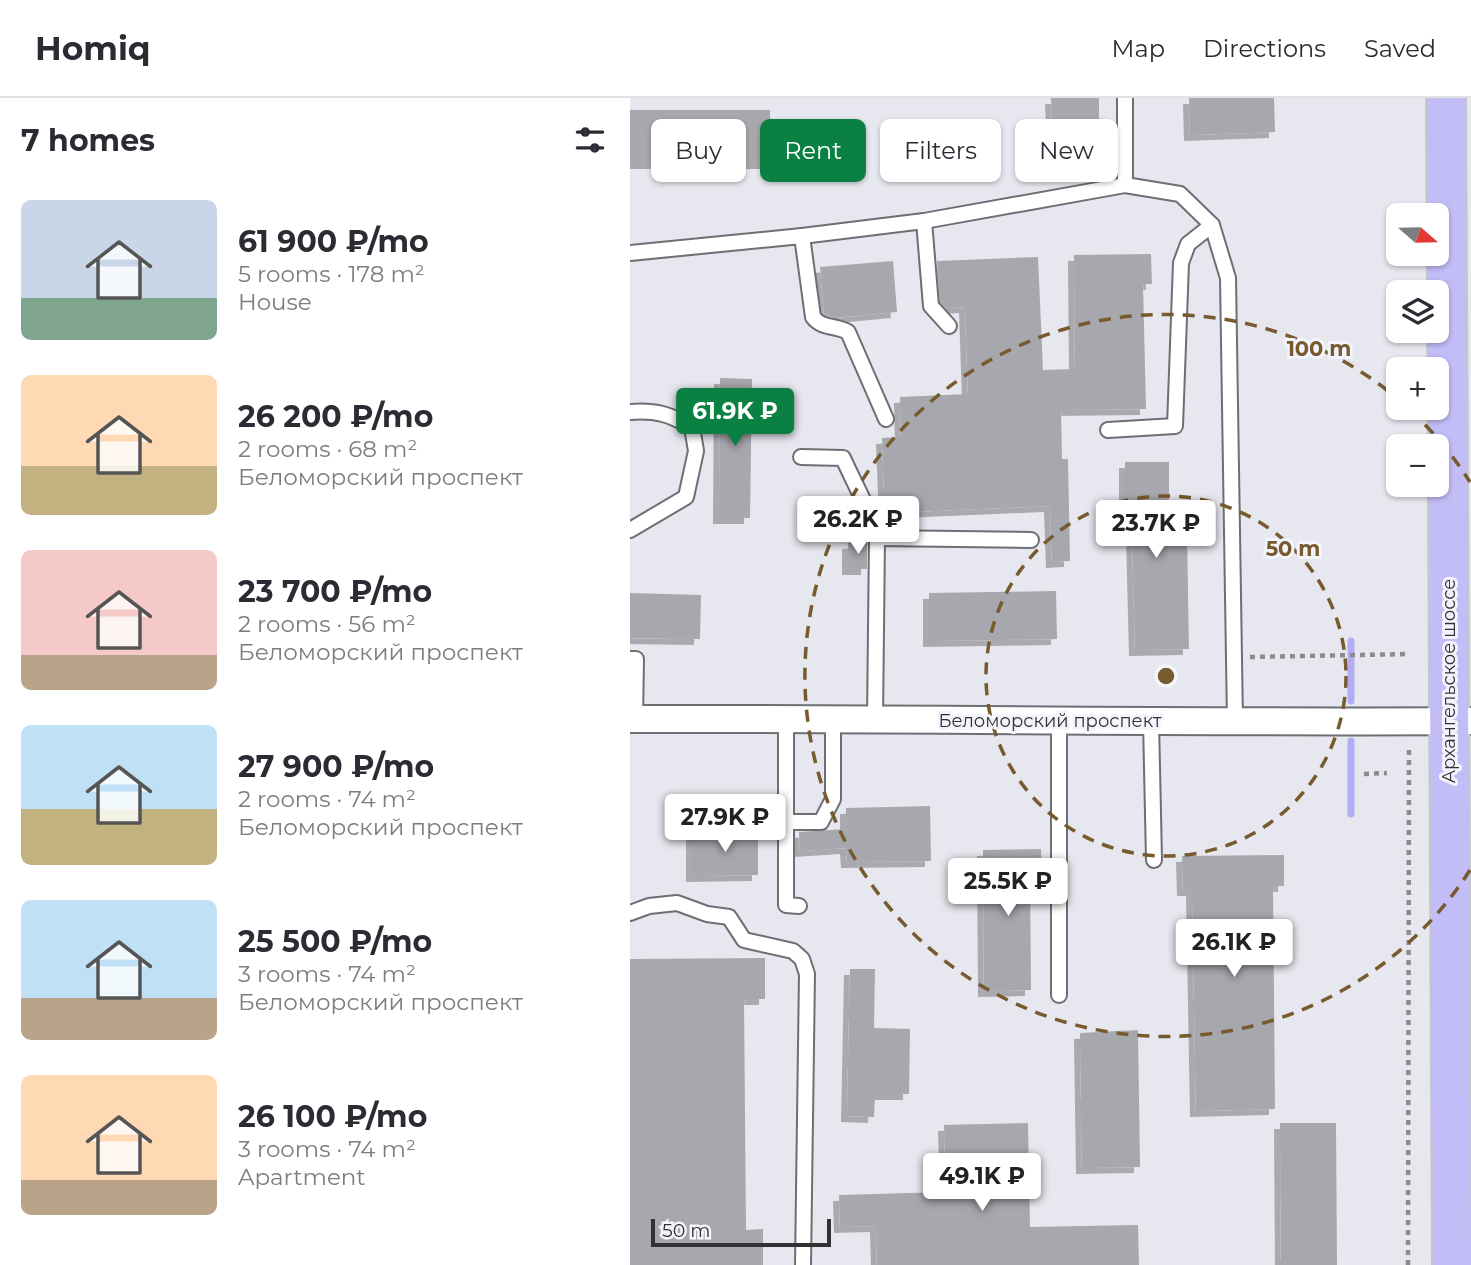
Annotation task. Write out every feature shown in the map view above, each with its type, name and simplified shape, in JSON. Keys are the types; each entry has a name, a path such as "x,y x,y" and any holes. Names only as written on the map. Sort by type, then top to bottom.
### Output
{"main road":[{"name":"Архангельское шоссе","path":"1446,98 1460,721 1452,1265"}],"street":[{"name":"Беломорский проспект","path":"633,719 1460,721"}],"lane":[{"path":"1125,98 1125,184"},
{"path":"630,253 923,221 1125,184 1180,194 1212,225 1228,278 1235,722"},
{"path":"923,221 931,306 949,326"},
{"path":"1108,430 1175,426 1181,263 1188,244 1212,225"},
{"path":"802,236 813,317 818,323 848,332 886,419"},
{"path":"630,412 652,410 674,417 692,427 696,451 686,496 630,530"},
{"path":"802,457 844,457 859,495 872,515 877,538 875,719"},
{"path":"877,538 1031,540"},
{"path":"630,659 636,659 633,719"},
{"path":"785,822 821,822 833,799 833,718"},
{"path":"786,719 786,905 799,906"},
{"path":"1059,721 1059,995"},
{"path":"1151,722 1154,860"},
{"path":"630,913 649,906 677,903 707,914 729,917 744,940 793,951 802,959 807,974 803,1265"}],"path":[{"path":"1234,657 1410,654"},
{"path":"1408,1265 1409,744"},
{"path":"1364,774 1387,773"}],"building":[{"path":"1051,98 1099,98 1099,119 1052,119"},
{"path":"1189,98 1274,98 1275,132 1190,135"},
{"path":"630,110 770,110 770,119 760,119 760,163 746,163 746,119 651,119 651,163 630,163"},
{"path":"1151,254 1152,284 1143,284 1146,409 1061,410 1062,459 1068,459 1070,561 1052,562 1050,506 885,513 882,438 901,437 900,397 968,394 965,307 946,308 940,302 937,261 1038,257 1043,370 1075,369 1074,255"},
{"path":"893,261 897,312 834,318 824,314 820,267"},
{"path":"720,378 752,379 750,518 719,518"},
{"path":"1125,462 1169,462 1169,535 1187,535 1189,649 1135,650 1132,531 1125,531"},
{"path":"867,542 867,569 848,569 848,543"},
{"path":"1056,591 1057,639 929,641 929,593"},
{"path":"630,593 701,595 700,639 630,638"},
{"path":"930,806 931,861 847,862 846,848 800,851 799,832 846,829 846,808"},
{"path":"758,831 758,875 692,876 692,832"},
{"path":"1041,849 1042,874 1030,875 1031,990 984,991 983,850"},
{"path":"1284,855 1284,886 1273,886 1275,1109 1196,1111 1192,890 1183,890 1182,856"},
{"path":"765,958 765,999 744,999 746,1230 763,1229 763,1265 630,1265 630,959"},
{"path":"850,969 875,969 874,1028 910,1029 909,1094 875,1094 874,1117 847,1116"},
{"path":"1138,1030 1140,1167 1082,1168 1080,1033"},
{"path":"1028,1123 1030,1227 1138,1225 1139,1265 877,1265 876,1226 840,1227 839,1195 946,1192 944,1125"},
{"path":"1280,1123 1336,1123 1337,1265 1281,1265"}],"waterway":[{"path":"1351,641 1351,701"},
{"path":"1351,741 1351,814"}]}
